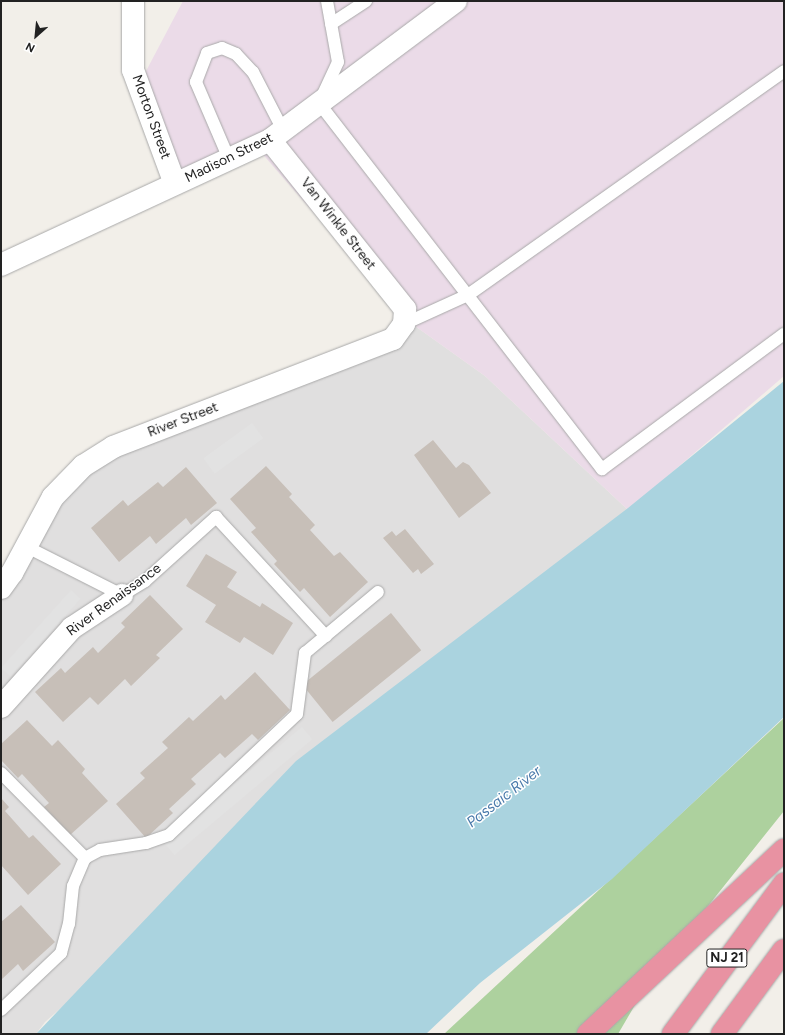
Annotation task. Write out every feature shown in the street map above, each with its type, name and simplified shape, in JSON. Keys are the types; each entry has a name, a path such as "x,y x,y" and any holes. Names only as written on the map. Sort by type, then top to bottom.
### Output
{"highway":[{"path":"588,1034 784,850"},
{"name":"NJ 21","path":"673,1034 784,884"},
{"name":"NJ 21","path":"722,1034 784,950"}],"street":[{"name":"Morton Street","path":"133,1 133,70 175,184"},
{"name":"Madison Street","path":"1,266 277,135 456,1"},
{"name":"Van Winkle Street","path":"277,135 404,317"},
{"name":"River Street","path":"5,575 27,547 53,497 83,466 114,447 393,338 404,317"},
{"name":"River Renaissance","path":"1,707 72,628 122,595"}],"lane":[{"path":"327,1 338,62 319,103 602,468 784,334"},
{"path":"331,24 366,1"},
{"path":"228,159 196,82 207,53 222,48 236,54 249,67 277,135"},
{"path":"404,317 468,295 784,71"},
{"name":"River Renaissance","path":"122,595 144,581 216,517 326,636"},
{"path":"27,547 122,595"},
{"path":"1,1010 61,953 69,924 73,886 85,858 100,850 146,843 168,835 297,714 305,653 378,592"},
{"path":"1,773 85,858"}],"shaded area":[{"path":"183,1 784,1 784,376 628,510 485,376 408,321 252,142 166,184 135,92"},
{"path":"408,321 485,376 628,510 45,1022 36,1034 1,1034 1,588 53,497 113,447"},
{"path":"252,423 263,438 215,474 203,458"},
{"path":"71,590 81,599 10,677 1,668"},
{"path":"302,727 312,739 174,855 164,843"}],"green space":[{"path":"784,718 784,811 652,976 618,1034 444,1034"}],"water":[{"name":"Passaic River","path":"784,381 784,717 612,879 480,983 426,1034 36,1034 296,761 628,508"}],"building":[{"path":"433,440 456,468 463,462 469,465 491,493 459,518 414,455"},
{"path":"266,466 292,494 289,497 315,525 310,530 334,556 340,552 368,582 330,617 304,588 300,592 274,564 277,561 251,532 256,528 230,499"},
{"path":"186,467 217,503 191,525 186,518 156,544 150,536 119,562 91,528 123,500 128,506 158,482 163,487"},
{"path":"405,529 434,564 421,574 418,569 413,573 383,538 392,531 396,536"},
{"path":"206,554 237,572 227,587 260,607 262,603 293,623 273,655 244,637 240,643 205,622 216,605 186,586"},
{"path":"150,595 183,629 156,655 160,658 131,686 125,679 98,705 90,697 63,722 35,692 61,668 65,673 93,647 98,653 125,627 121,623"},
{"path":"391,613 421,650 333,722 302,685"},
{"path":"255,672 290,710 258,740 252,734 225,758 220,753 191,779 196,784 169,809 173,813 146,838 116,804 145,778 140,773 168,748 162,742 189,717 193,721 221,695 225,700"},
{"path":"27,720 52,746 58,740 85,769 82,773 108,801 70,835 44,807 49,803 22,774 18,778 1,760 1,744"},
{"path":"1,798 9,807 5,811 29,838 33,835 61,864 28,895 1,865"},
{"path":"21,905 55,942 23,971 18,964 1,980 1,922"}]}
